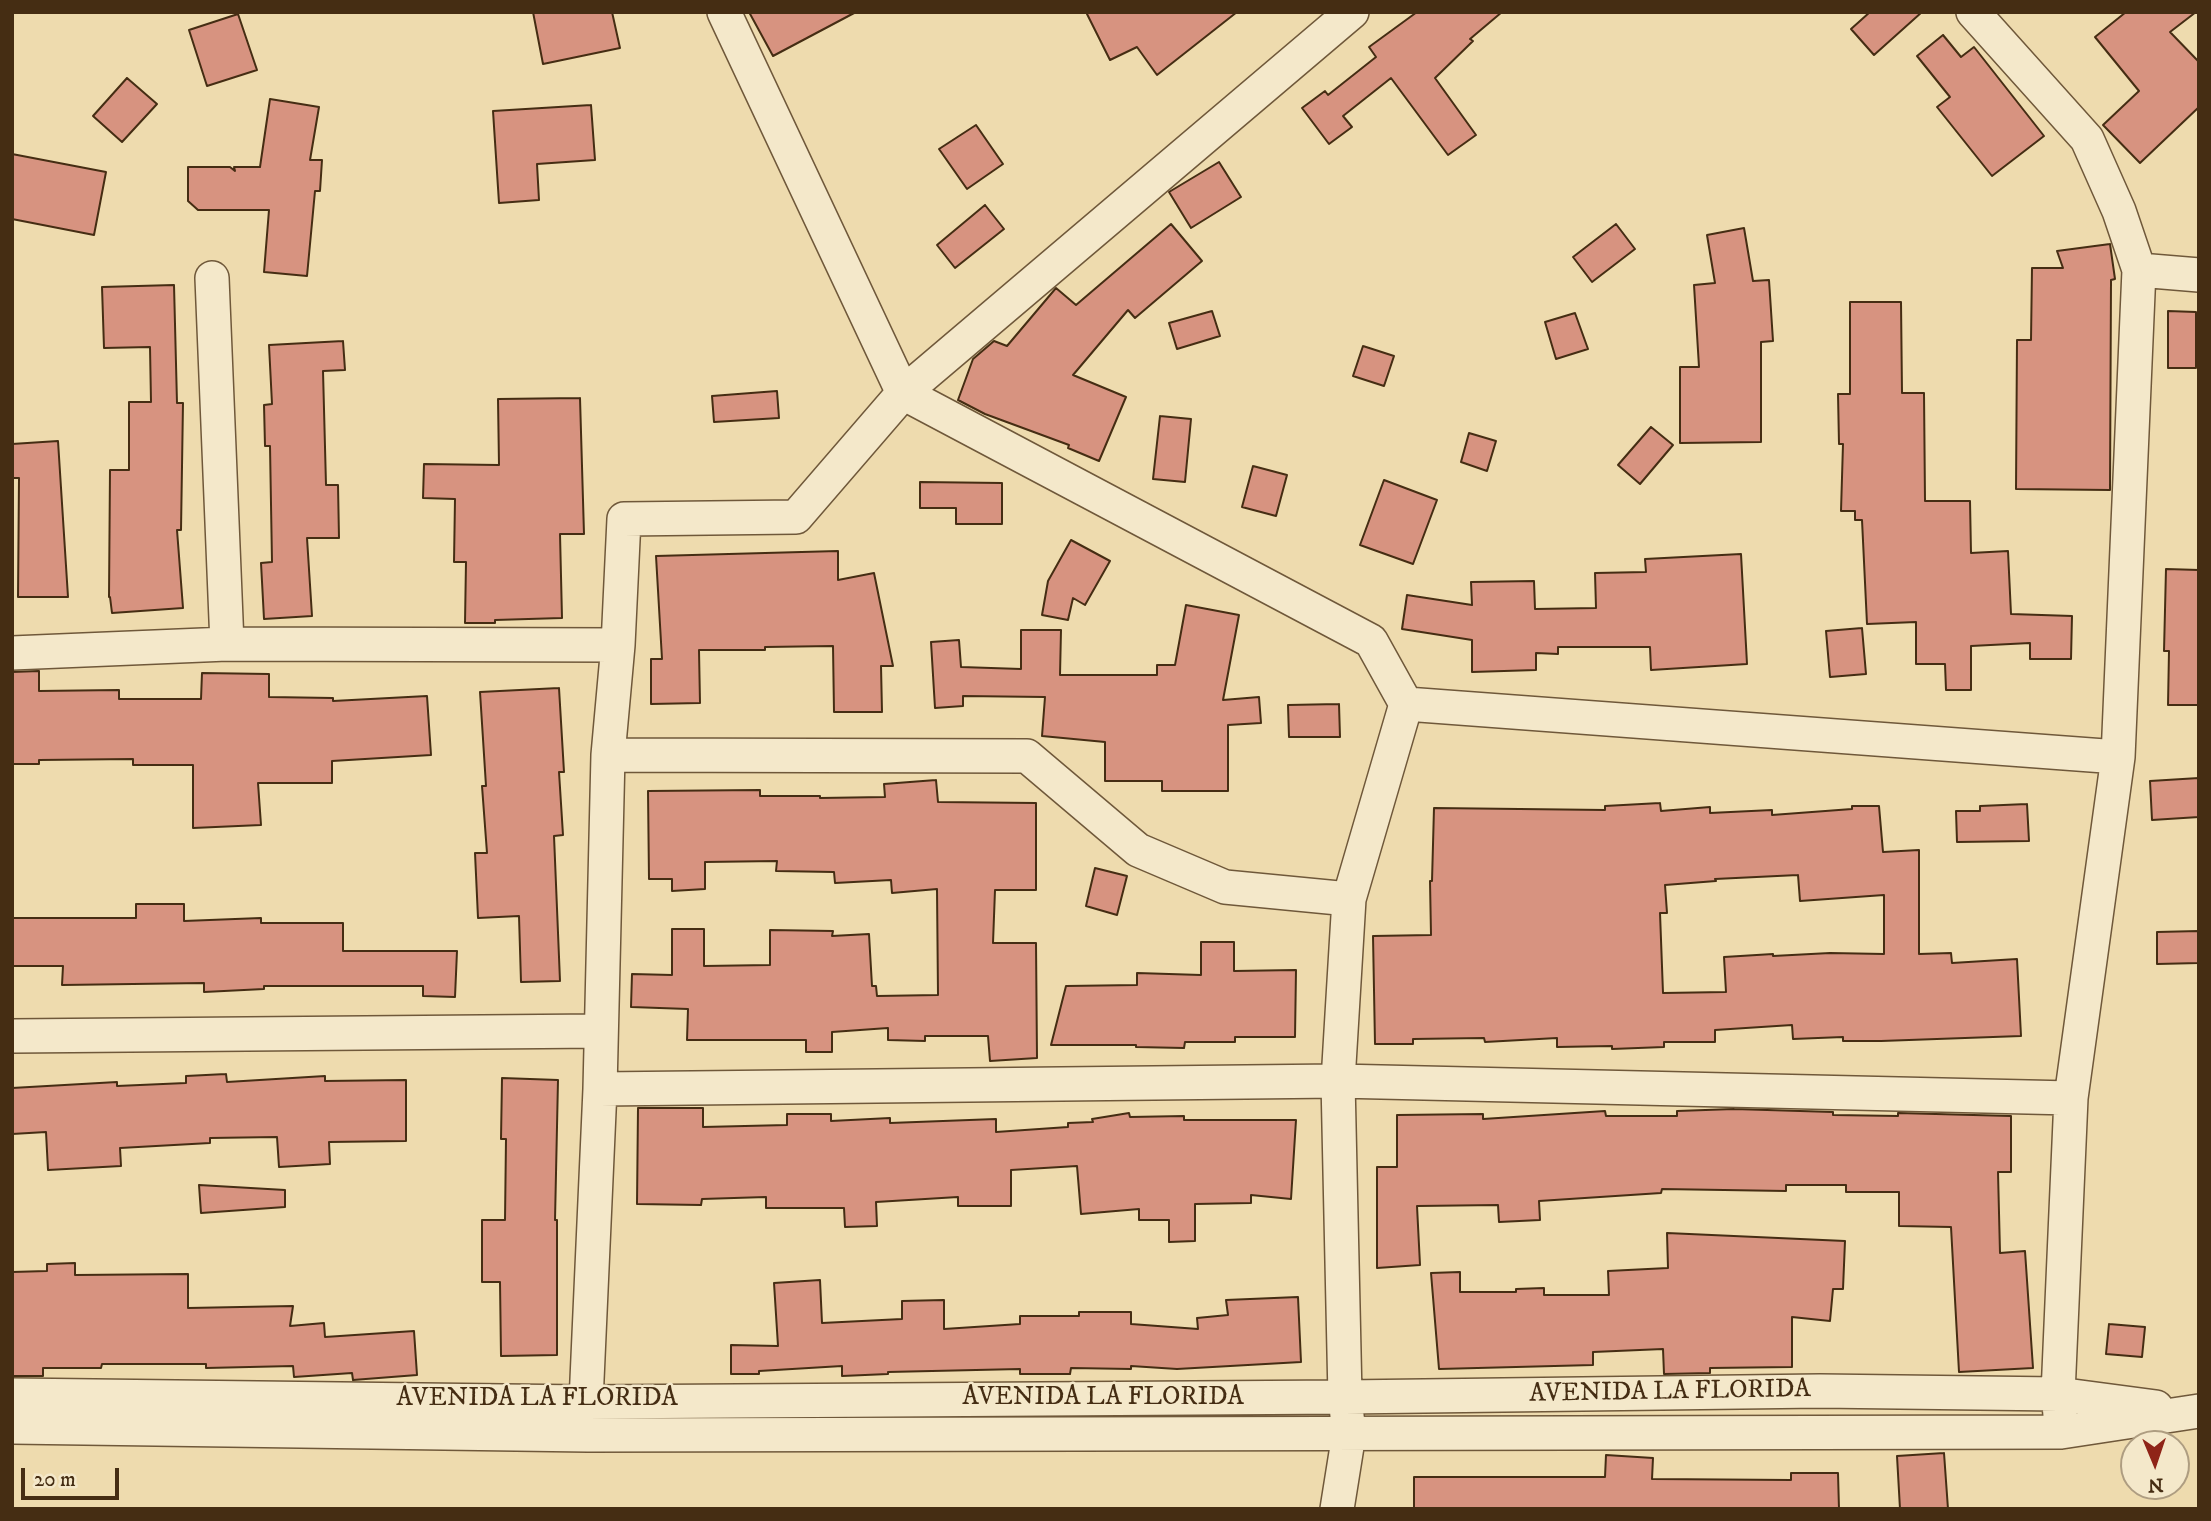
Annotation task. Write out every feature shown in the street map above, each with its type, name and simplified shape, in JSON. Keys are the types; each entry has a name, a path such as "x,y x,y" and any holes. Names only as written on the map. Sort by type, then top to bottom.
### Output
{"street":[{"path":"724,12 903,393 1371,641 1406,704 1349,899 1338,1081 1345,1397 1349,1434 1336,1509"},
{"path":"588,1435 586,1402 600,1089 608,755 618,645 624,519 796,517 903,393 1352,12"},
{"path":"1973,12 2087,139 2119,211 2138,270 2118,757 2071,1098 2058,1394 2061,1432"},
{"path":"2138,270 2199,275"},
{"path":"212,278 227,644"},
{"path":"12,653 227,644 618,645"},
{"path":"1406,704 2118,757"},
{"path":"608,755 1027,756 1138,850 1225,887 1349,899"},
{"path":"12,1036 600,1031"},
{"path":"600,1089 1338,1081 2071,1098"},
{"name":"AVENIDA LA FLORIDA","path":"12,1395 586,1402 1819,1391 2058,1394 2196,1411"},
{"path":"12,1427 588,1435 2061,1432 2196,1411"}],"building":[{"path":"533,12 612,12 620,48 543,64"},
{"path":"749,12 856,12 773,56"},
{"path":"1086,12 1237,12 1157,75 1137,47 1110,60"},
{"path":"1417,12 1502,12 1470,39 1473,41 1435,78 1476,135 1448,155 1391,78 1343,116 1352,127 1329,144 1302,108 1325,91 1328,95 1376,57 1369,47"},
{"path":"1870,12 1922,12 1874,55 1851,29"},
{"path":"2126,12 2196,12 2170,32 2199,62 2199,107 2140,163 2103,125 2139,91 2095,37"},
{"path":"238,14 257,70 207,86 189,30"},
{"path":"1943,35 1961,57 1974,47 2044,136 1992,176 1937,107 1950,97 1917,56"},
{"path":"127,78 157,104 122,142 93,116"},
{"path":"270,99 319,107 310,160 322,160 320,191 315,191 307,276 264,272 269,210 198,210 188,201 188,167 230,167 235,171 234,167 260,167"},
{"path":"591,105 595,160 537,164 539,200 499,203 493,111"},
{"path":"976,125 1003,164 967,189 939,149"},
{"path":"12,154 106,172 94,235 12,219"},
{"path":"1219,162 1241,197 1191,228 1169,192"},
{"path":"985,205 1004,229 955,268 937,245"},
{"path":"1171,224 1202,261 1135,318 1128,310 1073,375 1126,397 1099,461 1068,448 1069,445 985,414 958,400 973,359 994,341 1007,346 1056,288 1076,305"},
{"path":"1616,224 1635,249 1592,282 1573,257"},
{"path":"1744,228 1753,281 1769,280 1773,341 1761,342 1761,442 1680,443 1680,367 1699,367 1694,285 1715,283 1707,235"},
{"path":"2110,244 2115,279 2111,280 2110,490 2016,489 2017,340 2031,340 2032,268 2063,268 2057,251"},
{"path":"174,285 177,403 183,403 181,530 177,530 183,608 112,613 109,597 110,470 129,470 129,402 151,402 150,347 104,348 102,287"},
{"path":"1850,302 1901,302 1902,393 1924,393 1925,501 1970,501 1971,553 2008,551 2011,614 2072,616 2071,659 2030,659 2030,643 1971,646 1971,690 1946,690 1945,664 1916,664 1916,622 1867,624 1862,520 1855,520 1855,511 1841,511 1843,444 1839,444 1838,394 1850,394"},
{"path":"1212,311 1220,336 1177,349 1169,323"},
{"path":"2168,311 2196,312 2196,368 2168,368"},
{"path":"1575,313 1588,349 1556,359 1545,322"},
{"path":"343,341 345,370 323,371 326,485 338,485 339,538 307,538 312,616 264,619 261,563 272,562 270,446 265,446 264,405 272,404 269,345"},
{"path":"1363,346 1394,356 1384,386 1353,376"},
{"path":"777,391 779,418 714,422 712,396"},
{"path":"580,398 584,534 560,534 562,618 465,623 466,562 454,562 455,499 423,498 424,464 499,465 498,399"},
{"path":"1160,416 1191,419 1185,482 1153,479"},
{"path":"1651,427 1673,445 1640,484 1618,465"},
{"path":"1469,433 1496,441 1487,471 1461,462"},
{"path":"58,441 68,597 18,597 19,478 12,478 12,444"},
{"path":"1253,466 1287,475 1276,516 1242,507"},
{"path":"1384,480 1437,500 1413,564 1360,545"},
{"path":"920,482 1002,483 1002,524 956,524 956,508 920,508"},
{"path":"1071,540 1110,561 1085,605 1073,598 1068,620 1042,615 1048,581"},
{"path":"838,551 838,580 874,573 893,666 881,666 882,712 834,712 833,646 699,650 700,703 651,704 651,659 662,659 656,556"},
{"path":"1741,554 1747,664 1651,670 1650,647 1558,647 1558,654 1536,653 1536,670 1472,672 1472,640 1402,629 1407,595 1472,605 1471,582 1534,581 1535,609 1596,608 1595,573 1646,572 1645,559"},
{"path":"2166,569 2199,570 2199,705 2168,705 2169,651 2164,651"},
{"path":"1186,605 1239,615 1223,700 1259,697 1261,723 1228,725 1228,791 1162,791 1162,781 1105,781 1105,742 1042,736 1045,697 963,696 963,706 935,708 931,642 959,640 961,667 1021,669 1021,630 1061,630 1060,675 1157,675 1157,665 1175,665"},
{"path":"1862,628 1866,674 1830,677 1826,631"},
{"path":"39,671 39,691 119,690 119,699 201,699 202,673 269,674 269,697 333,698 333,701 427,696 431,755 332,761 332,783 258,783 261,825 193,828 193,765 133,765 133,759 39,760 39,764 12,764 12,672"},
{"path":"559,688 564,772 559,772 563,835 554,836 560,981 521,982 519,916 478,918 475,853 487,853 480,692"},
{"path":"1339,704 1340,737 1289,737 1288,705"},
{"path":"2199,778 2199,817 2152,820 2150,781"},
{"path":"936,780 938,802 1036,803 1036,890 995,890 993,943 1036,943 1037,1058 990,1061 988,1036 925,1036 925,1041 888,1040 888,1028 832,1032 832,1052 806,1052 806,1040 687,1040 688,1009 631,1007 632,974 672,975 672,929 704,929 704,966 770,965 770,930 833,931 832,936 869,934 872,986 876,986 877,996 938,995 937,889 892,893 891,880 835,883 834,872 776,871 777,861 705,862 705,889 672,891 672,879 649,879 648,791 760,790 760,796 885,797 884,784"},
{"path":"1660,803 1661,811 1710,807 1710,813 1772,810 1772,815 1852,809 1852,806 1879,806 1883,852 1919,850 1919,954 1951,953 1952,963 2017,959 2021,1036 1881,1041 1843,1041 1843,1037 1793,1039 1792,1025 1715,1030 1715,1042 1664,1042 1664,1047 1557,1047 1557,1038 1485,1042 1484,1038 1413,1039 1413,1044 1375,1044 1373,936 1431,935 1430,881 1434,808 1605,810 1605,806","holes":["1798,875 1800,901 1884,895 1884,954 1724,957 1726,992 1663,993 1660,913 1667,913 1665,885 1716,881 1715,879"]},
{"path":"2027,804 2029,841 1957,842 1956,811 1980,811 1980,806"},
{"path":"1095,868 1127,876 1117,915 1086,906"},
{"path":"136,904 184,904 184,921 261,918 261,923 343,923 343,951 457,951 455,997 423,996 423,986 264,986 264,989 204,992 204,983 62,985 63,966 12,966 12,918 136,918"},
{"path":"2199,931 2199,963 2157,964 2157,932"},
{"path":"1201,942 1234,942 1234,971 1296,970 1295,1037 1235,1037 1235,1042 1185,1042 1184,1048 1051,1045 1066,986 1137,985 1137,973 1201,975"},
{"path":"226,1074 227,1082 325,1076 325,1081 406,1080 406,1141 329,1142 330,1164 279,1167 277,1137 210,1138 210,1143 120,1148 121,1166 48,1170 46,1132 12,1134 12,1088 117,1082 117,1086 186,1083 186,1076"},
{"path":"502,1078 558,1080 555,1220 557,1355 501,1356 500,1282 482,1282 482,1220 505,1220 506,1139 501,1139"},
{"path":"638,1108 703,1108 703,1127 787,1125 787,1114 831,1114 831,1121 890,1118 890,1123 996,1119 996,1132 1068,1127 1068,1123 1093,1122 1092,1119 1129,1113 1130,1117 1184,1116 1184,1120 1296,1120 1291,1199 1251,1195 1251,1203 1195,1204 1195,1241 1169,1242 1169,1220 1139,1220 1139,1209 1081,1214 1077,1166 1011,1170 1011,1206 958,1206 958,1197 876,1202 877,1226 845,1227 844,1208 766,1208 766,1197 702,1199 701,1205 637,1204"},
{"path":"1734,1109 1833,1112 1833,1115 1898,1116 1898,1113 2011,1116 2011,1172 1998,1172 2000,1253 2025,1251 2033,1368 1959,1372 1951,1227 1899,1226 1899,1192 1846,1192 1846,1185 1786,1185 1786,1191 1662,1189 1661,1193 1539,1201 1540,1220 1499,1222 1498,1205 1417,1206 1420,1265 1377,1268 1377,1167 1397,1167 1397,1115 1483,1114 1483,1119 1605,1111 1606,1116 1677,1116 1677,1111"},
{"path":"199,1185 285,1190 285,1207 201,1213"},
{"path":"1667,1233 1845,1241 1843,1289 1833,1289 1830,1321 1792,1317 1792,1367 1710,1368 1710,1373 1664,1374 1663,1349 1593,1352 1593,1365 1439,1369 1431,1273 1460,1272 1460,1292 1516,1292 1516,1289 1544,1288 1544,1295 1609,1295 1608,1271 1668,1268"},
{"path":"75,1263 75,1275 188,1274 188,1308 293,1306 290,1326 324,1323 325,1337 414,1331 417,1375 353,1380 352,1373 294,1377 293,1366 206,1368 206,1364 102,1364 101,1368 43,1368 43,1376 12,1376 12,1272 47,1271 47,1264"},
{"path":"820,1280 822,1323 902,1319 902,1301 944,1300 944,1329 1020,1324 1020,1316 1079,1316 1079,1312 1131,1312 1131,1324 1198,1329 1197,1318 1228,1315 1226,1300 1298,1297 1301,1362 1177,1369 1131,1366 1131,1369 1071,1368 1070,1374 1020,1374 1020,1369 888,1372 842,1376 842,1366 731,1374 731,1345 778,1346 774,1283"},
{"path":"2109,1324 2145,1327 2142,1357 2106,1354"},
{"path":"1944,1453 1948,1509 1900,1509 1897,1456"},
{"path":"1606,1455 1653,1458 1652,1479 1791,1480 1791,1473 1838,1473 1839,1509 1414,1509 1414,1477 1605,1477"}]}
